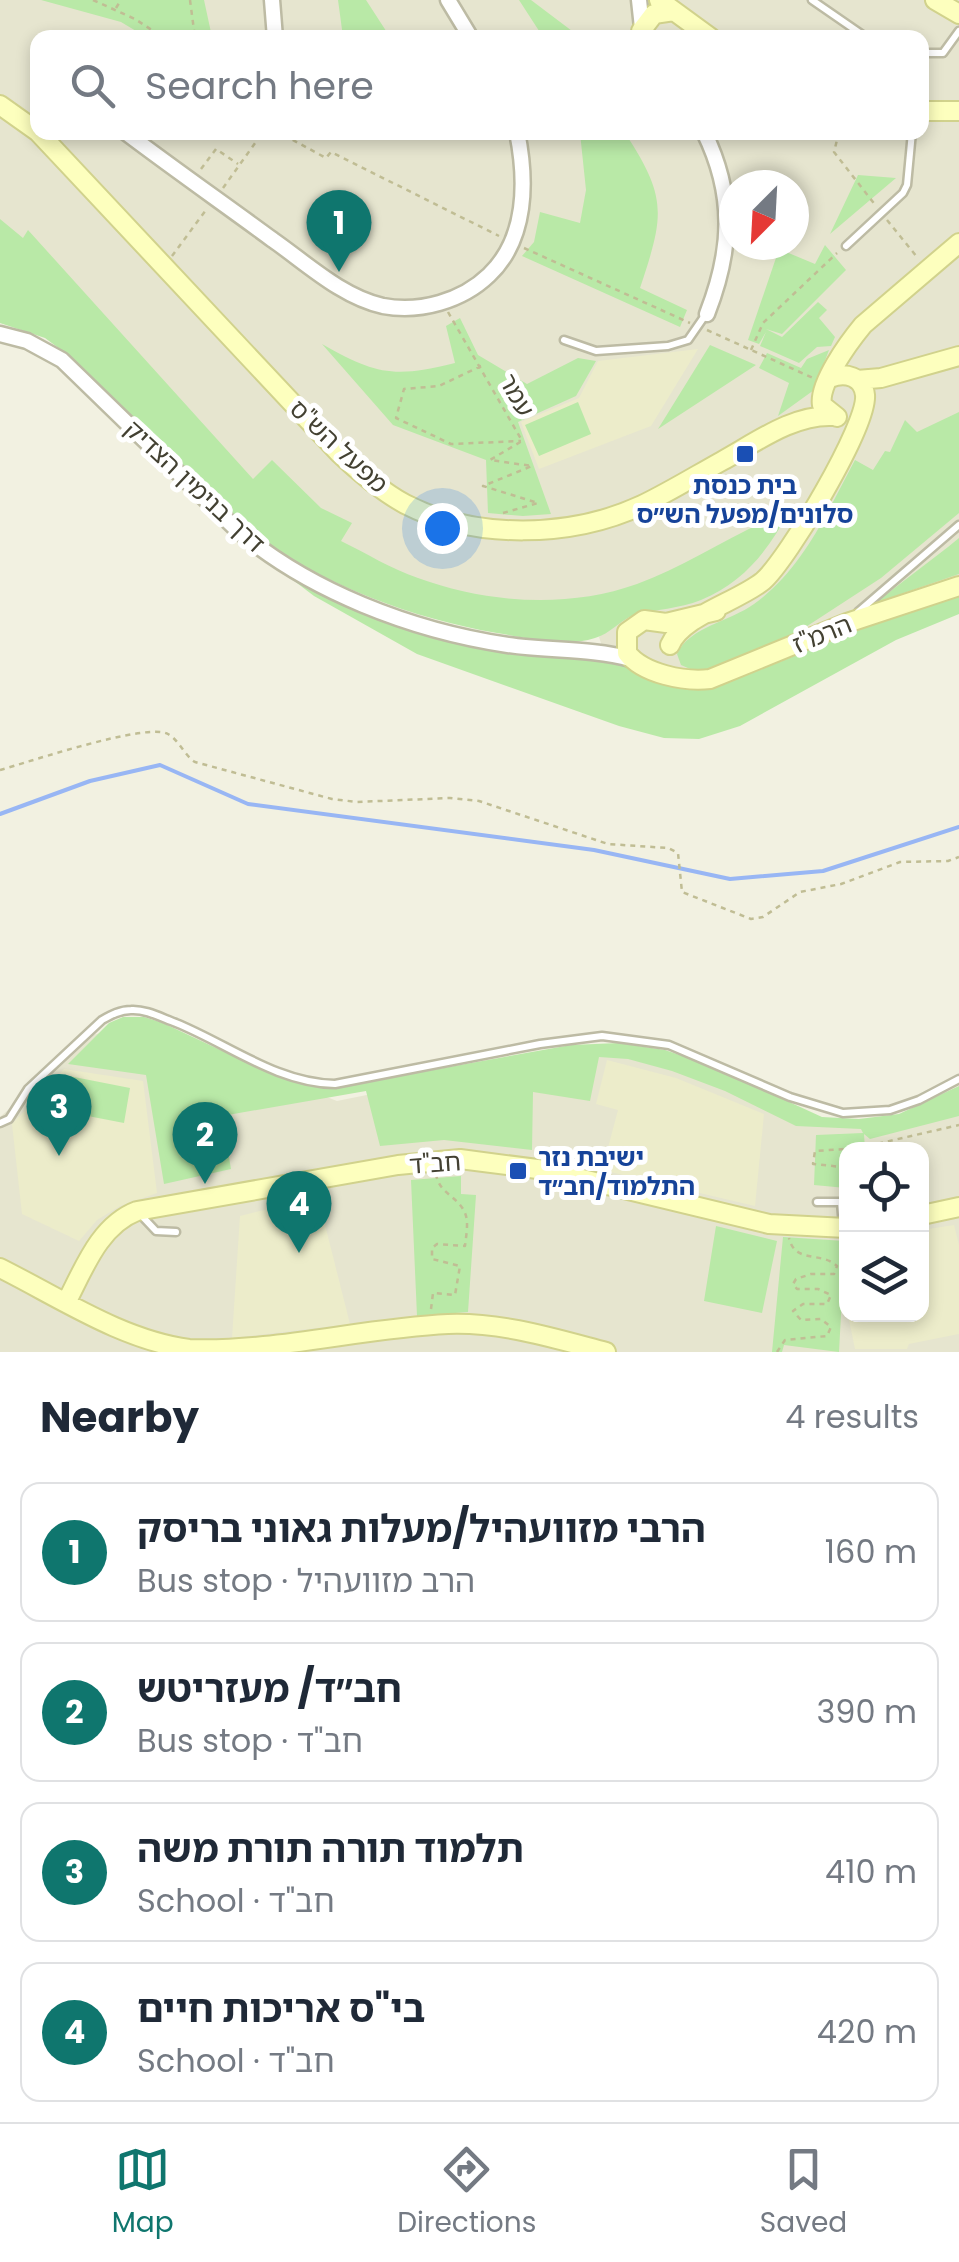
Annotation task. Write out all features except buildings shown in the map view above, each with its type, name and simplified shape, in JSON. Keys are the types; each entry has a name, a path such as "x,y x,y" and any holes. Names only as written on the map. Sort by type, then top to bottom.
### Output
{"street":[{"path":"272,0 274,30"},
{"path":"448,0 465,30"},
{"path":"639,0 642,30"},
{"path":"935,0 959,14"},
{"path":"644,30 654,14 667,5 700,30"},
{"name":"מפעל הש\"ס","path":"0,104 30,125"},
{"path":"929,111 959,111"},
{"name":"מפעל הש\"ס","path":"48,140 356,469 414,508 451,522 514,530 558,527 616,515 642,505 780,430 815,416 837,417"},
{"path":"137,140 358,297 402,308 442,302 475,287 488,276 511,242 521,209 523,180 518,140"},
{"path":"703,320 721,277 727,222 722,180 707,140"},
{"path":"916,368 889,382 848,418 827,412 825,386 863,324 959,243"},
{"name":"דרך בנימין הצדיק","path":"0,334 27,341 62,360 234,527 280,564 436,631 510,645 580,650 638,662"},
{"path":"638,662 658,662 683,626 749,591 775,569 842,460 862,406 864,390 844,359 847,346"},
{"path":"825,386 854,378 881,378 959,356"},
{"name":"מפעל הש\"ס","path":"780,430 825,386"},
{"path":"837,417 846,439 842,460"},
{"name":"הרמ\"ז","path":"685,680 726,674 847,623 959,586"},
{"path":"580,650 608,645 644,620 659,623 716,611"},
{"path":"659,623 668,632 670,669 685,680"},
{"path":"626,632 624,646 638,662 685,680"},
{"name":"חב\"ד","path":"66,1301 95,1247 112,1227 137,1211 434,1160 492,1162 545,1170 732,1216 788,1226 839,1228"},
{"path":"929,1214 959,1207"},
{"path":"0,1268 138,1336 209,1351 321,1342 429,1326 496,1325 606,1352"}],"lane":[{"path":"812,0 855,30"},
{"path":"929,53 943,53 959,31"},
{"path":"846,246 898,199 907,185 911,140"},
{"path":"564,340 596,351 668,346 688,340 703,320"},
{"path":"847,623 959,525"},
{"path":"0,1122 9,1118 28,1090 102,1020 116,1012 132,1010 198,1032 275,1072 315,1084 335,1084 540,1044 602,1036 669,1045 790,1097 843,1114 890,1110 959,1079"},
{"path":"817,1202 839,1202"},
{"path":"137,1211 156,1231 176,1232"}],"path":[{"path":"92,0 150,30"},
{"path":"115,9 121,0"},
{"path":"190,0 195,30"},
{"path":"293,140 326,158 330,152 511,242 703,320 751,350 825,386"},
{"path":"838,140 834,152 928,271"},
{"path":"192,182 216,149 240,165"},
{"path":"751,350 763,322 846,246"},
{"name":"עמר","path":"442,302 522,441 490,460 532,466 482,486 538,504 489,517 482,527"},
{"path":"481,366 439,386 404,389 396,418 451,444 522,441"},
{"path":"0,770 135,732 158,731 167,733 195,762 315,794 357,802 450,798 479,801 608,844 668,848 678,853 682,892 751,919 762,917 800,892 841,884 900,862 948,861 959,857"},
{"path":"885,1142 959,1125"},
{"path":"839,1149 815,1151 813,1164 839,1167"},
{"path":"429,1326 433,1294 456,1295 461,1272 460,1266 432,1259 432,1248 436,1244 464,1246 467,1224 464,1210 438,1186 434,1160"},
{"path":"776,1352 784,1340 820,1338 831,1328 827,1322 801,1320 794,1311 803,1304 827,1304 831,1295 818,1289 797,1289 793,1284 803,1276 829,1275 836,1270 828,1259 794,1251 788,1226"}],"shaded area":[{"path":"0,0 959,0 959,595 686,701 612,676 599,637 634,606 518,607 458,599 326,543 239,472 0,228"},
{"path":"698,349 651,426 539,469 521,422 579,398 598,361"},
{"path":"136,1023 337,1101 530,1062 614,1051 679,1069 816,1121 884,1123 959,1090 959,1352 0,1352 0,1117 93,1035"},
{"path":"607,1060 676,1078 764,1114 755,1206 602,1170 618,1110 596,1104"},
{"path":"64,1069 143,1081 157,1193 120,1206 97,1220 79,1241 22,1214 12,1124"},
{"path":"318,1197 350,1324 232,1338 240,1216"},
{"path":"954,1225 959,1245 959,1334 909,1344 907,1349 855,1349 849,1322 929,1322 929,1229"}],"green space":[{"path":"41,0 204,0 210,30 134,30 121,22"},
{"path":"338,0 366,0 385,30 342,30"},
{"path":"519,0 531,0 571,30 538,30"},
{"path":"581,140 629,140 649,175 658,208 654,243 640,288 687,310 680,327 522,256 534,242 540,212 580,223 586,190"},
{"path":"858,175 896,178 830,234"},
{"path":"0,219 23,238 28,230 253,479 272,460 321,508 352,523 341,541 408,574 499,597 583,597 656,577 789,511 763,552 716,593 693,603 634,615 583,641 559,642 465,627 365,596 302,565 247,528 202,489 72,358 45,338 0,323"},
{"path":"825,245 846,270 782,334 766,329 782,337 818,302 827,310 819,318 835,337 831,346 817,347 799,363 760,346 766,332 759,344 748,340 775,260 805,260 815,264"},
{"path":"460,318 478,355 527,384 578,358 596,361 576,396 518,422 551,514 488,513 486,460 393,425 322,344 386,371 434,368 455,363 446,326"},
{"path":"710,345 756,365 658,429"},
{"path":"829,350 814,390 778,416 789,383 759,368 767,353 801,368 807,359"},
{"path":"578,402 591,434 539,456 525,425"},
{"path":"959,412 959,513 881,578 798,632 714,669 697,672 681,665 677,654 691,637 745,610 787,574 812,538 855,460 873,470 885,451 890,452 905,420 917,432"},
{"path":"959,538 959,574 875,603 948,547"},
{"path":"293,580 397,624 507,652 627,666 690,686 722,685 959,590 959,614 896,640 740,726 699,739 664,738 619,726 417,654"},
{"path":"123,1017 144,1017 265,1071 327,1089 571,1045 619,1043 665,1050 706,1064 822,1117 859,1119 899,1114 959,1086 959,1116 870,1139 864,1134 865,1142 839,1142 839,1187 814,1185 816,1135 863,1133 861,1129 796,1126 725,1091 672,1071 628,1059 599,1057 590,1101 533,1092 532,1150 444,1140 380,1146 366,1091 222,1116 231,1169 164,1184 146,1075 68,1064 109,1023"},
{"path":"69,1076 130,1088 124,1123 62,1111"},
{"path":"461,1176 461,1194 476,1195 468,1312 417,1316 411,1180"},
{"path":"716,1226 777,1241 762,1313 704,1301"},
{"path":"783,1237 839,1241 839,1352 784,1345 782,1352 772,1352"}],"waterway":[{"path":"0,814 90,781 160,765 248,804 594,850 730,879 823,871 959,827"}],"place":[{"name":"הרבי מזוועהיל/מעלות גאוני בריסק","path":"339,272"},
{"name":"בית כנסת סלונים/מפעל הש״ס","path":"745,454"},
{"name":"תלמוד תורה תורת משה","path":"59,1156"},
{"name":"ישיבת נזר התלמוד/חב״ד","path":"518,1171"},
{"name":"חב״ד/ מעזריטש","path":"205,1184"},
{"name":"בי\"ס אריכות חיים","path":"299,1253"}]}
